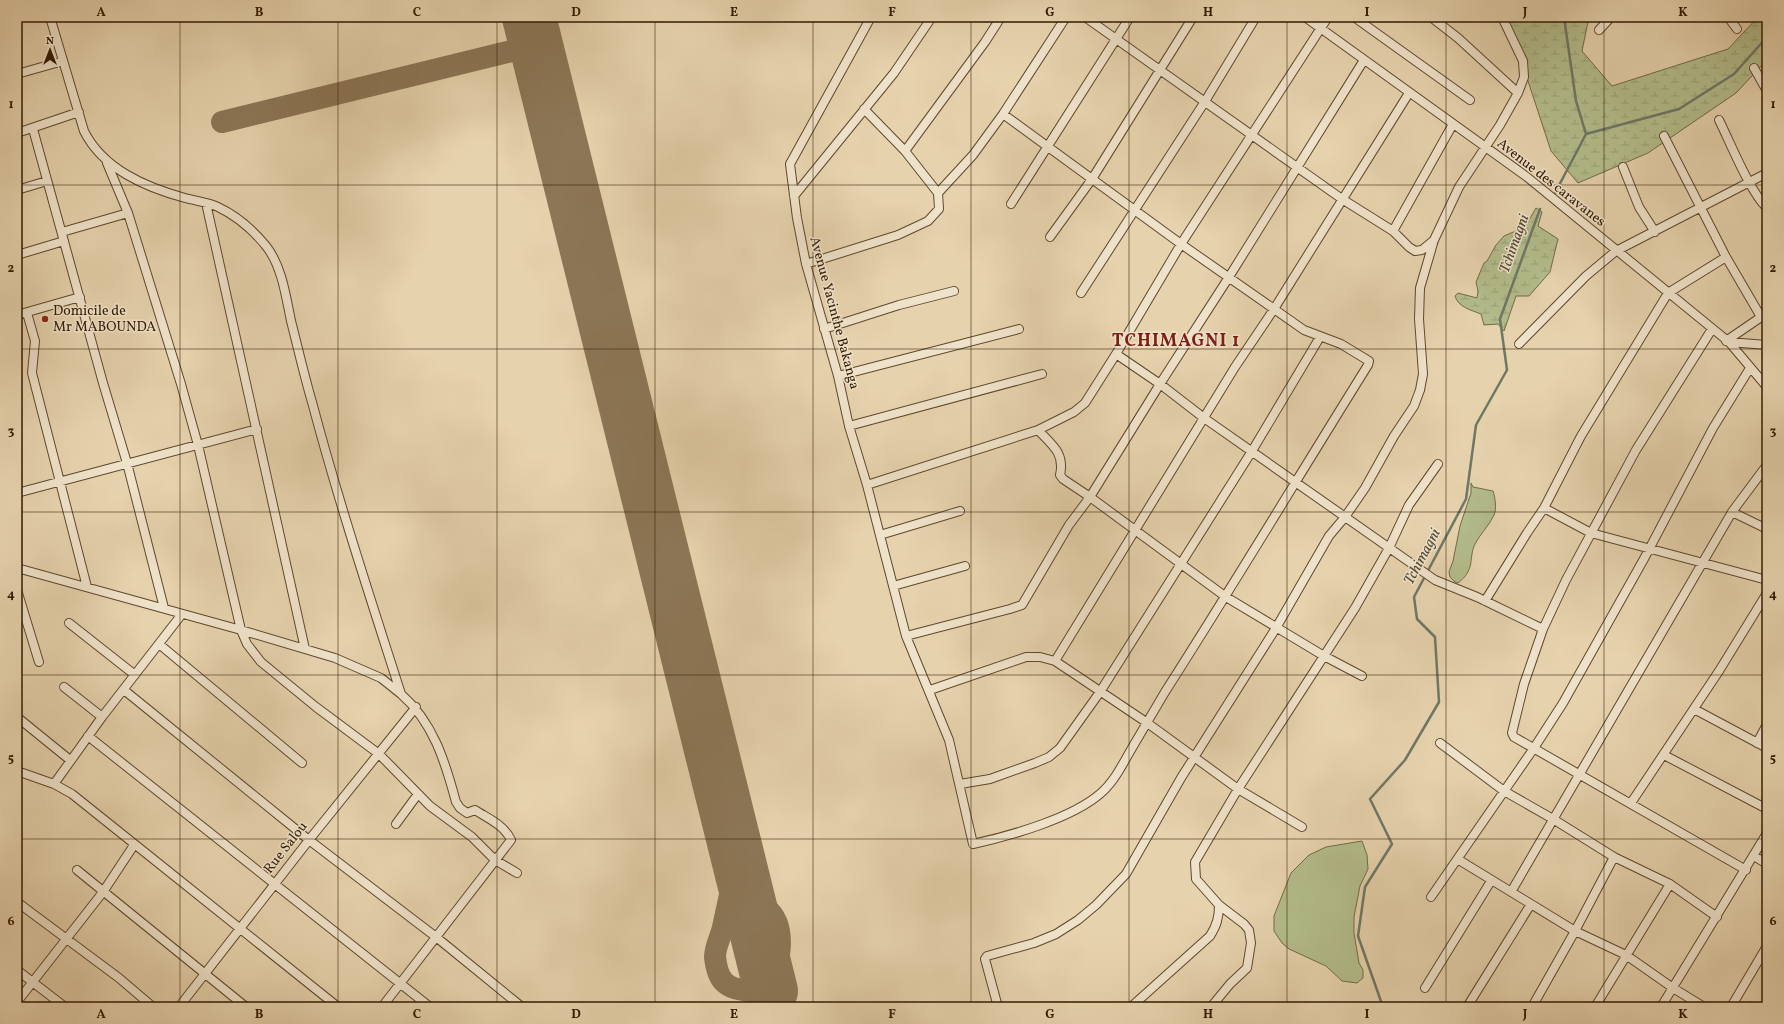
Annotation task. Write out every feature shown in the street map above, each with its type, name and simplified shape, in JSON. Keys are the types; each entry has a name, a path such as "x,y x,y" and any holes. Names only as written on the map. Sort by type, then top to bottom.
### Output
{"street":[{"path":"50,17 84,131 90,144 107,162 135,180 165,192 218,207 246,225 266,246 276,262 284,287 324,446 401,694"},
{"name":"Avenue Yacinthe Bakanga","path":"870,17 790,164 806,264 838,376 849,426 867,485 906,636 911,651 930,690"},
{"path":"794,196 838,144 864,109 894,73 932,17"},
{"path":"905,151 985,42 1001,17"},
{"path":"938,193 973,155 1003,114 1066,17"},
{"path":"1085,17 1204,103 1252,134 1296,168 1393,231 1415,251 1422,250 1434,240"},
{"path":"1011,204 1130,17"},
{"path":"1050,237 1092,179 1193,17"},
{"path":"1081,293 1136,211 1256,17"},
{"name":"Avenue des caravanes","path":"1304,17 1526,177 1727,342 1767,387"},
{"path":"867,485 1038,430 1074,412 1085,403 1116,354 1181,244 1328,17"},
{"path":"1354,17 1470,100"},
{"path":"1431,17 1458,38 1518,93"},
{"path":"998,1007 985,959 987,956 1034,943 1056,934 1078,920 1126,874 1195,757 1276,628 1329,536 1345,517 1414,406 1420,390 1423,374 1419,319 1420,288 1434,240 1459,188 1518,93 1524,77 1525,69 1518,48 1502,17"},
{"path":"1599,30 1611,17"},
{"path":"1728,17 1737,29"},
{"path":"906,636 1010,610 1022,605 1069,525 1090,497 1364,60"},
{"path":"17,74 63,61"},
{"path":"1754,68 1767,91"},
{"path":"1055,662 1070,634 1136,531 1235,367 1274,309 1409,93"},
{"path":"806,264 898,235 928,221 939,208 938,193 905,151 864,109"},
{"path":"17,133 33,129 79,112"},
{"path":"1003,114 1181,244 1304,330 1341,344 1369,361 1368,365 1226,597 1146,722 1110,784 1093,799 1045,822 1008,836 973,844 949,740 930,690 1026,657 1040,657 1055,662 1146,722 1238,789 1302,827"},
{"path":"1719,120 1750,182 1762,203 1767,208"},
{"path":"1393,231 1453,124"},
{"path":"33,129 103,383 127,463 164,608"},
{"path":"1664,136 1726,257 1764,315 1727,342"},
{"path":"107,162 128,213 198,445 241,630 247,644 261,662 316,707 379,754 430,806 472,837 495,860 517,873"},
{"path":"1623,167 1640,207 1655,232"},
{"path":"1519,344 1586,276 1616,251 1767,174"},
{"path":"17,190 47,181"},
{"path":"206,203 305,649"},
{"path":"62,232 128,213"},
{"path":"17,255 64,242"},
{"path":"1485,601 1526,533 1544,508 1581,436 1668,293 1726,257"},
{"path":"824,330 899,305 954,291"},
{"path":"17,315 80,297"},
{"path":"27,313 35,342 32,373 86,587"},
{"path":"1712,329 1636,450 1566,580 1543,629 1524,684 1512,727 1514,737 1581,774 1746,870"},
{"path":"838,376 1019,330"},
{"path":"960,784 990,779 1048,757 1060,748 1100,692 1252,450 1320,337"},
{"path":"1727,342 1767,345"},
{"path":"1116,354 1160,384 1204,418 1252,450 1435,580 1485,601 1543,629"},
{"path":"1431,897 1459,860 1563,703 1649,548 1713,428 1750,368"},
{"path":"849,426 1042,374"},
{"path":"17,493 257,429"},
{"path":"1038,430 1057,451 1061,458 1060,475 1063,479 1090,497 1226,597 1324,656 1362,676"},
{"path":"1211,1007 1230,984 1247,968 1250,956 1249,930 1236,917 1218,904 1196,879 1195,862 1238,789 1324,656 1389,548 1409,505 1438,464"},
{"path":"1511,892 1704,563 1732,512 1767,465"},
{"path":"1544,508 1591,533 1767,580"},
{"path":"880,536 960,511"},
{"path":"1732,512 1767,529"},
{"path":"893,586 965,566"},
{"path":"17,568 164,608 305,649 362,669 380,678 416,707 441,750 456,802 460,808 467,813 476,810 507,830 511,840 382,1007"},
{"path":"17,590 39,662"},
{"path":"1631,803 1694,709 1767,592"},
{"path":"54,784 102,717 182,614"},
{"path":"69,623 135,675"},
{"path":"159,644 302,763"},
{"path":"64,687 102,717"},
{"path":"124,690 309,840 436,937 522,1007"},
{"name":"Rue Salou","path":"179,1007 309,840 416,707"},
{"path":"1694,709 1767,748"},
{"path":"17,717 70,760"},
{"path":"1758,743 1767,724"},
{"path":"88,736 430,1007"},
{"path":"1440,743 1504,791 1554,818 1614,857 1670,884 1717,917"},
{"path":"1664,755 1767,809"},
{"path":"17,771 54,784 72,794 338,1007"},
{"path":"396,824 418,794"},
{"path":"1662,1007 1767,833"},
{"path":"17,1002 65,937 103,892 134,845"},
{"path":"1754,856 1767,864"},
{"path":"1532,1007 1576,931 1614,857"},
{"path":"1459,860 1491,881 1576,931 1626,955 1673,988 1704,1007"},
{"path":"77,870 246,1007"},
{"path":"1425,988 1491,881"},
{"path":"1595,1007 1670,884"},
{"path":"17,902 65,937 153,1007"},
{"path":"1130,1007 1210,936 1216,927 1219,916 1218,904"},
{"path":"1467,1007 1531,904"},
{"path":"1731,1007 1767,946"},
{"path":"17,970 64,1007"}],"green space":[{"path":"1507,17 1589,17 1582,51 1612,86 1728,49 1758,17 1767,17 1767,60 1736,93 1648,153 1578,183 1551,151"},
{"path":"1536,208 1542,212 1538,226 1558,239 1550,272 1529,296 1516,296 1504,331 1498,324 1484,325 1481,314 1459,303 1455,296 1458,293 1477,298 1478,291 1476,282 1484,263 1487,261 1496,245 1504,236 1525,227"},
{"path":"1471,483 1473,487 1493,491 1495,510 1492,519 1475,544 1471,564 1467,573 1458,583 1450,577 1449,572 1453,561 1460,526 1471,493"},
{"path":"1362,841 1367,855 1368,869 1360,886 1354,917 1354,933 1359,963 1363,970 1363,978 1357,983 1342,981 1326,966 1289,949 1282,943 1274,931 1274,916 1291,873 1309,855 1326,847"}],"waterway":[{"name":"Tchimagni","path":"1555,193 1586,134 1576,101 1564,17"},
{"path":"1586,134 1679,109 1734,74 1767,37"},
{"name":"Tchimagni","path":"1383,1007 1358,936 1365,887 1392,844 1370,799 1405,760 1439,702 1435,637 1417,619 1414,597 1466,499 1476,425 1507,370 1500,319 1540,209"}],"taxiway":[{"path":"222,122 536,45"},
{"path":"738,858 723,927 716,949 715,957 717,967 722,980 729,986 747,991 771,991 780,948 778,926 773,916 766,908 749,900"}],"runway":[{"path":"529,17 771,991"}],"place":[{"name":"Domicile de Mr MABOUNDA","path":"45,319"}],"district":[{"name":"TCHIMAGNI 1","path":"1176,341"}]}
